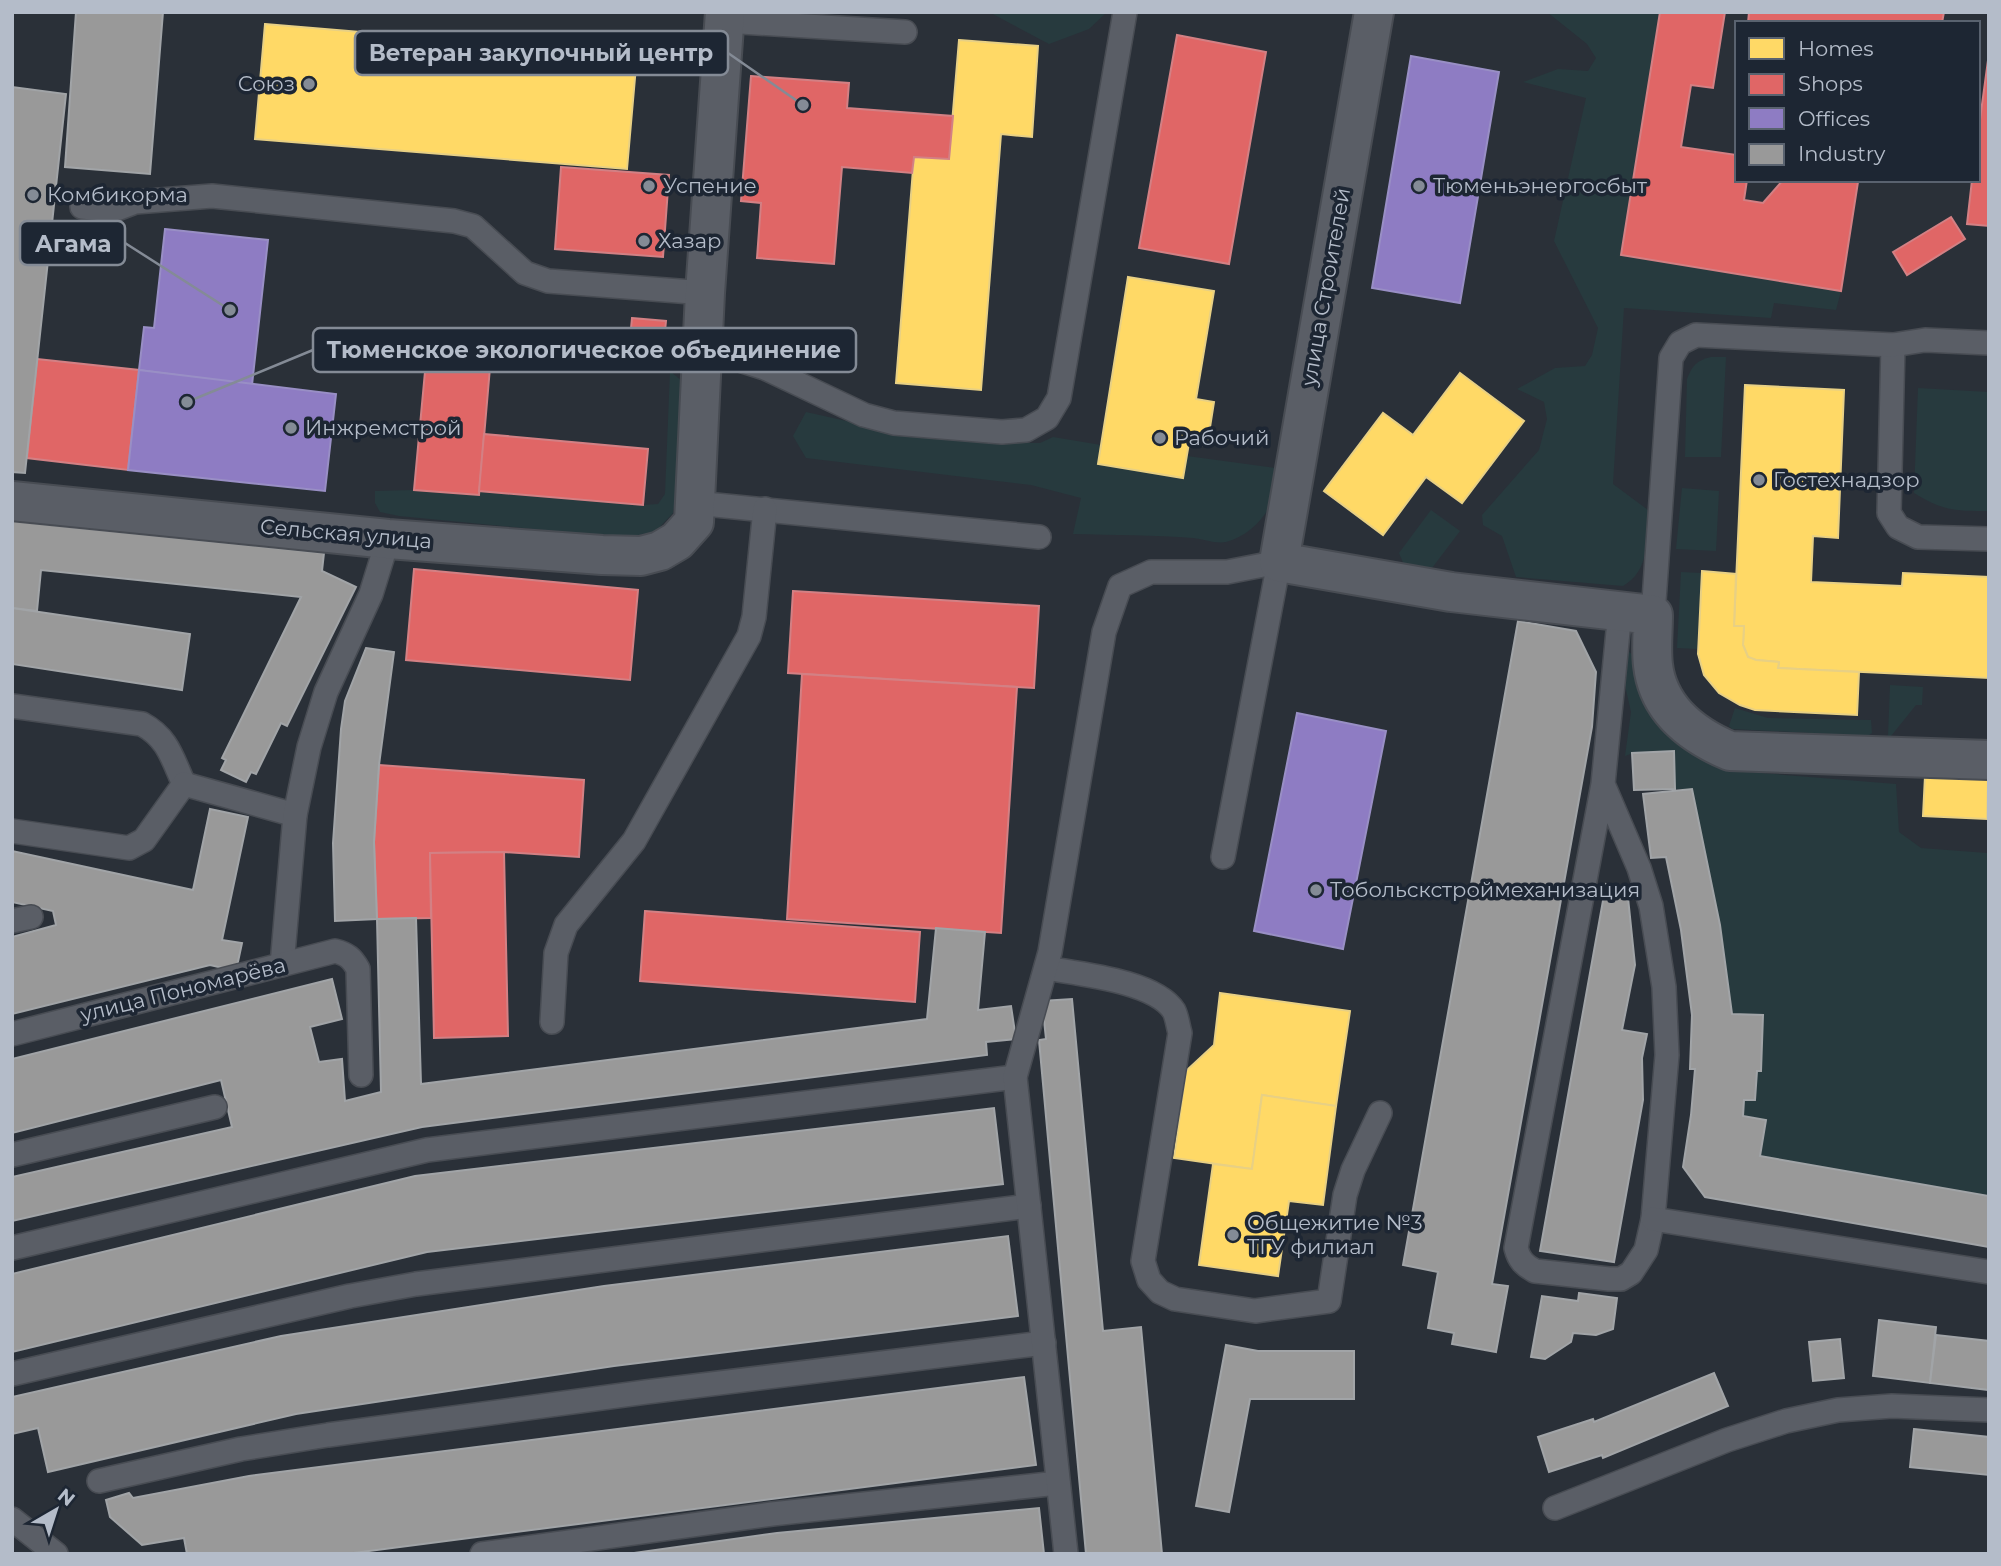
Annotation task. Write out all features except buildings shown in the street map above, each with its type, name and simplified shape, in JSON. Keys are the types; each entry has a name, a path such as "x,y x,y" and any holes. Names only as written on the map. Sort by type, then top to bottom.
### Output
{"street":[{"name":"улица Строителей","path":"1279,562 1374,12"},
{"path":"695,503 705,293 725,16"},
{"name":"Сельская улица","path":"12,501 388,539 641,556 660,551 677,541 694,522 695,503"},
{"path":"1279,562 1451,592 1637,613 1664,700 1685,725 1703,739 1730,751 1989,760"}],"lane":[{"path":"702,356 740,360 765,368 863,415 894,424 1002,432 1026,430 1047,418 1059,398 1125,12"},
{"path":"725,16 905,32"},
{"path":"82,207 114,210 135,202 212,196 454,221 473,226 525,272 548,281 705,293"},
{"path":"1603,784 1639,869 1651,906 1664,987 1667,1055 1653,1219 1646,1250 1631,1273 1621,1279 1535,1271 1525,1266 1518,1258 1516,1248 1603,784 1637,613 1671,358 1679,343 1696,335 1893,345 1924,340 1989,343"},
{"path":"1893,345 1889,513 1898,527 1917,537 1989,539"},
{"path":"695,503 1039,537"},
{"path":"552,1023 556,953 566,925 634,841 749,636 754,617 765,509"},
{"path":"282,965 295,815 309,747 326,692 371,594 388,539"},
{"path":"1066,1554 1015,1077 1046,968 1104,632 1120,586 1151,572 1227,572 1279,562 1223,857"},
{"path":"12,706 142,724 155,731 165,742 184,783 295,815"},
{"path":"12,831 129,848 144,840 184,783"},
{"name":"улица Пономарёва","path":"12,1034 335,951 353,959 358,969 361,1075"},
{"path":"1046,968 1130,983 1157,996 1174,1011 1180,1033 1143,1261 1149,1280 1160,1292 1175,1299 1255,1311 1329,1301 1345,1195 1353,1170 1380,1113"},
{"path":"12,1248 427,1150 1015,1077"},
{"path":"12,1155 215,1107"},
{"path":"12,1374 350,1296 416,1284 1029,1206"},
{"path":"1653,1219 1989,1272"},
{"path":"99,1481 241,1449 328,1435 646,1392 1044,1343"},
{"path":"1555,1508 1727,1440 1799,1418 1838,1410 1892,1406 1989,1410"},
{"path":"482,1554 772,1514 1058,1483"},
{"path":"12,1519 56,1554"}],"green space":[{"path":"989,12 1107,12 1089,29 1049,44"},
{"path":"1547,12 1660,12 1621,255 1841,291 1836,310 1774,303 1771,318 1624,308 1613,484 1648,510 1643,562 1632,579 1623,586 1516,577 1502,536 1483,525 1482,515 1539,450 1547,419 1544,402 1517,389 1555,368 1585,366 1592,355 1598,328 1554,241 1586,98 1523,82 1558,69 1588,71 1596,58 1587,44"},
{"path":"1711,357 1726,357 1721,457 1685,457 1687,379 1696,364"},
{"path":"670,371 683,382 685,433 673,513 656,531 625,538 399,516 380,512 375,503 375,491 414,490 479,495 479,491 658,504 665,494"},
{"path":"1918,388 1989,392 1989,511 1950,509 1914,493"},
{"path":"806,412 869,426 1005,443 1040,443 1053,437 1101,445 1098,464 1183,478 1187,456 1283,469 1277,493 1265,514 1248,531 1226,542 1178,537 1073,534 1081,498 1031,485 806,458 793,436"},
{"path":"1682,488 1719,491 1716,551 1676,549"},
{"path":"1431,510 1460,531 1432,568 1404,565 1399,553"},
{"path":"1681,572 1701,573 1697,649 1677,648"},
{"path":"1627,650 1635,657 1697,754 1724,770 1896,784 1899,832 1921,848 1989,851 1989,1196 1760,1156 1766,1120 1743,1116 1744,1100 1755,1100 1757,1071 1761,1071 1732,1014 1720,925 1692,789 1675,789 1674,751 1633,753 1625,756 1631,712 1622,672"},
{"path":"1890,685 1923,687 1922,705 1916,705 1891,736 1888,736"},
{"path":"1735,708 1768,718 1871,720 1872,733 1868,736 1732,729 1729,726"}],"place":[{"name":"Союз","path":"309,84"},
{"name":"Ветеран закупочный центр","path":"803,105"},
{"name":"Успение","path":"649,186"},
{"name":"Тюменьэнергосбыт","path":"1419,186"},
{"name":"Комбикорма","path":"33,195"},
{"name":"Хазар","path":"644,241"},
{"name":"Агама","path":"230,310"},
{"name":"Тюменское экологическое объединение","path":"187,402"},
{"name":"Инжремстрой","path":"291,428"},
{"name":"Рабочий","path":"1160,438"},
{"name":"Гостехнадзор","path":"1759,480"},
{"name":"Тобольскстроймеханизация","path":"1316,890"},
{"name":"Общежитие №3 ТГУ филиал","path":"1233,1235"}]}
